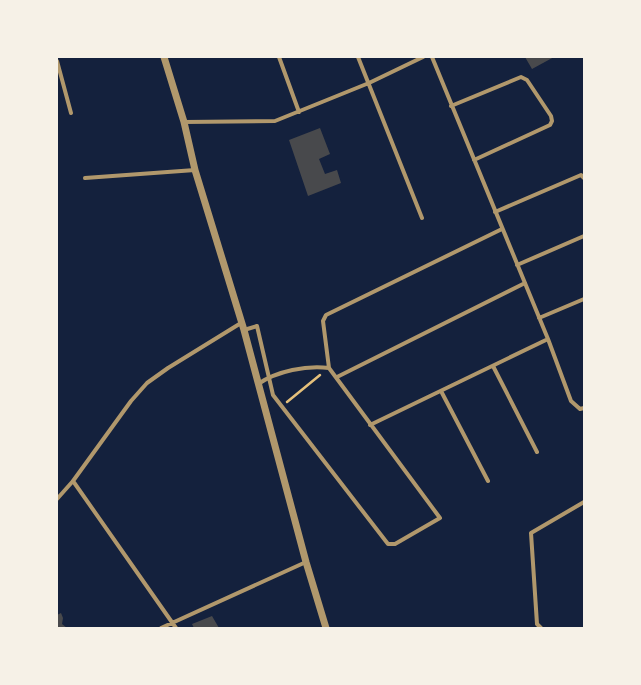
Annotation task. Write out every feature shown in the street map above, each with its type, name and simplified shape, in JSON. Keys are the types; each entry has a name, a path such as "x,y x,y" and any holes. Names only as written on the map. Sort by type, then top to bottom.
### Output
{"street":[{"path":"164,57 184,122 195,170 244,330 306,562 326,628"},
{"path":"279,57 299,112"},
{"path":"358,57 422,218"},
{"path":"184,122 274,121 368,83 423,57"},
{"path":"432,57 548,339 571,402 580,409 584,408"},
{"path":"57,61 71,113"},
{"path":"451,106 521,77 527,80 551,116 552,121 550,125 474,160"},
{"path":"85,178 195,170"},
{"path":"495,212 581,175 584,178"},
{"path":"244,330 257,326 273,395 388,544 395,544 440,518 329,368 322,326 326,315 502,229"},
{"path":"517,265 584,236"},
{"path":"337,377 524,283"},
{"path":"539,318 584,299"},
{"path":"57,499 73,481 131,401 147,383 168,368 241,323"},
{"path":"370,425 548,339"},
{"path":"493,366 537,452"},
{"path":"258,385 268,377 310,367 329,368"},
{"path":"441,391 488,482"},
{"path":"73,481 176,628"},
{"path":"540,628 537,624 531,533 584,502"},
{"path":"161,628 306,562"}],"path":[{"path":"282,406 329,368"}],"building":[{"path":"525,57 554,57 532,69"},
{"path":"320,128 330,154 319,159 325,174 337,170 341,183 308,196 289,140"},
{"path":"61,613 63,618 62,624 67,628 57,628 57,615"},
{"path":"212,616 219,628 194,628 192,624"}]}
